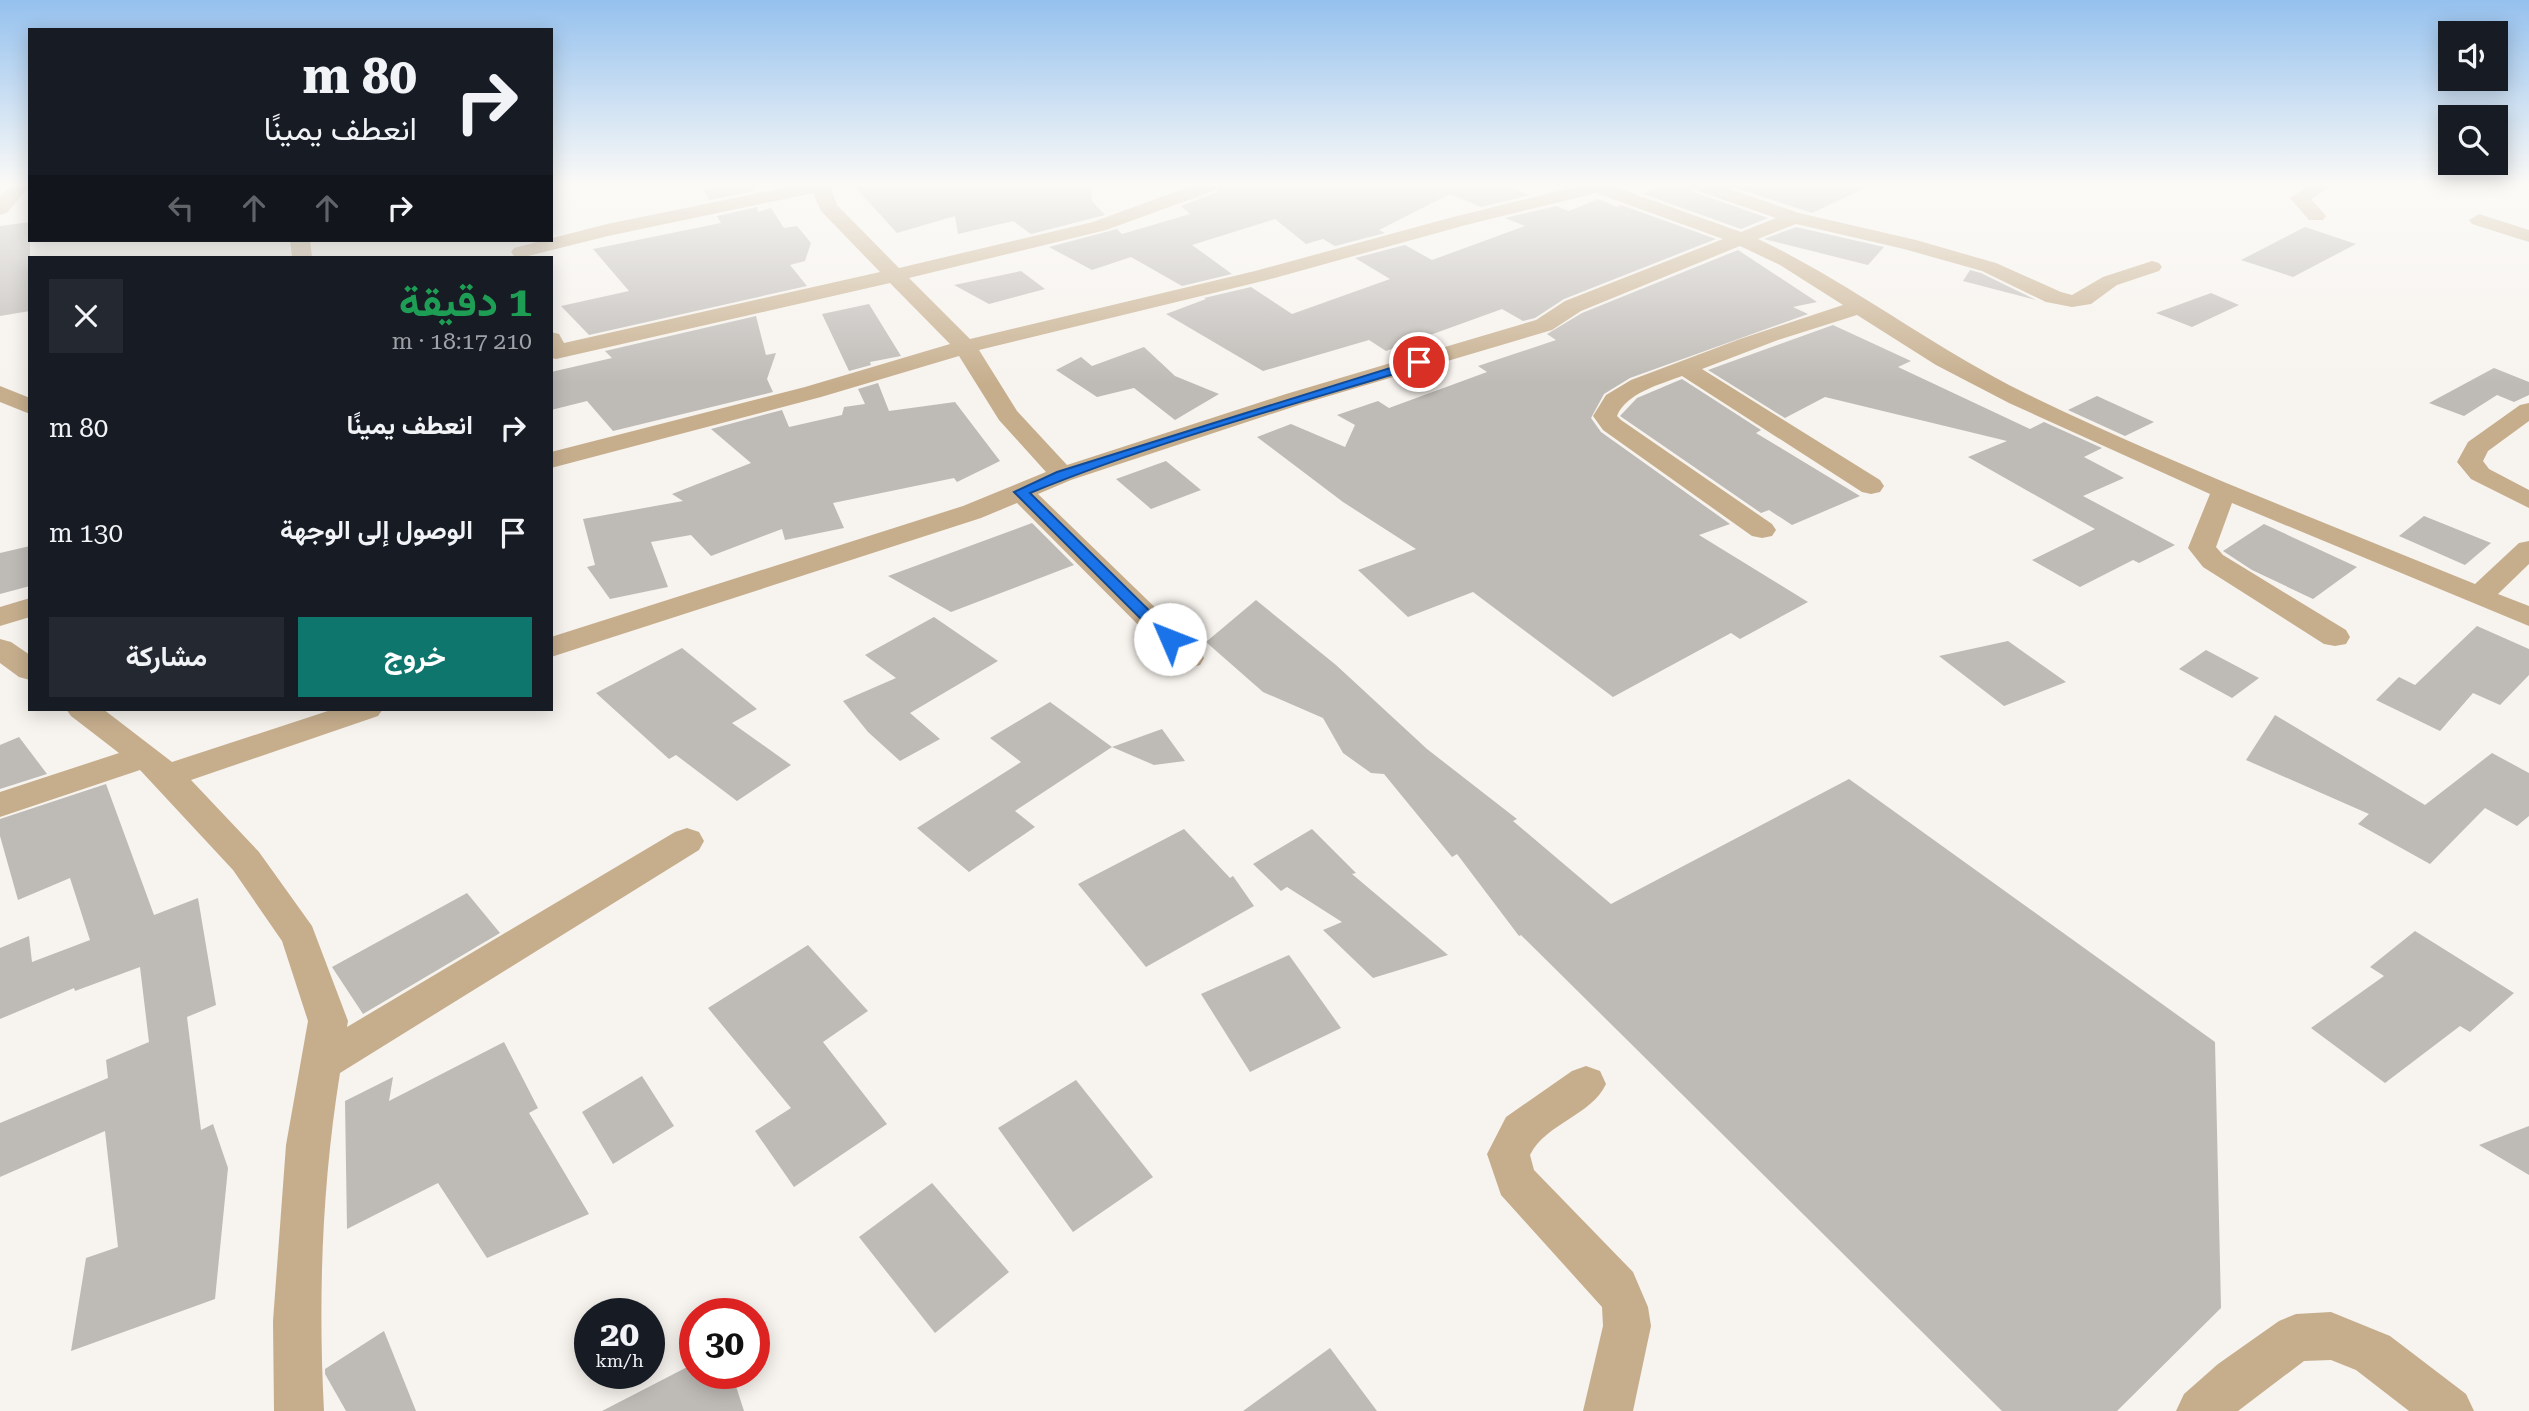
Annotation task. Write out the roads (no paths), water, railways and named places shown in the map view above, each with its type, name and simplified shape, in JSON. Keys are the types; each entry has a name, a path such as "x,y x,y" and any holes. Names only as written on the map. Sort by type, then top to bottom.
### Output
{"street":[{"path":"870,252 965,347 1008,415 1062,475"},
{"path":"553,348 892,276 992,252"},
{"path":"553,459 813,392 965,347 1260,276 1348,252"},
{"path":"553,646 972,512 1062,475 1294,399 1545,325 1573,306 1709,252"},
{"path":"1768,252 1787,261 1944,360 2017,398 2224,491 2529,617"},
{"path":"1937,252 1999,271 2054,297 2072,301 2083,299 2110,281 2152,267"},
{"path":"1762,530 1612,425 1605,416 1608,406 1617,398 1685,368 1783,330 1861,307"},
{"path":"1685,368 1871,486"},
{"path":"0,393 28,406"},
{"path":"2529,410 2477,447 2470,462 2480,474 2529,500"},
{"path":"2224,491 2202,548 2213,561 2335,638"},
{"path":"1021,492 1189,657"},
{"path":"2480,595 2529,549"},
{"path":"0,617 28,608"},
{"path":"0,649 28,669"},
{"path":"85,711 156,766 246,862 299,936 328,1021 307,1145 296,1321 299,1411"},
{"path":"0,805 360,711"},
{"path":"321,1063 687,841"},
{"path":"1586,1084 1521,1130 1508,1154 1516,1181 1617,1288 1625,1307 1627,1326 1608,1411"},
{"path":"2201,1411 2235,1381 2296,1338 2331,1336 2373,1353 2449,1411"}]}
